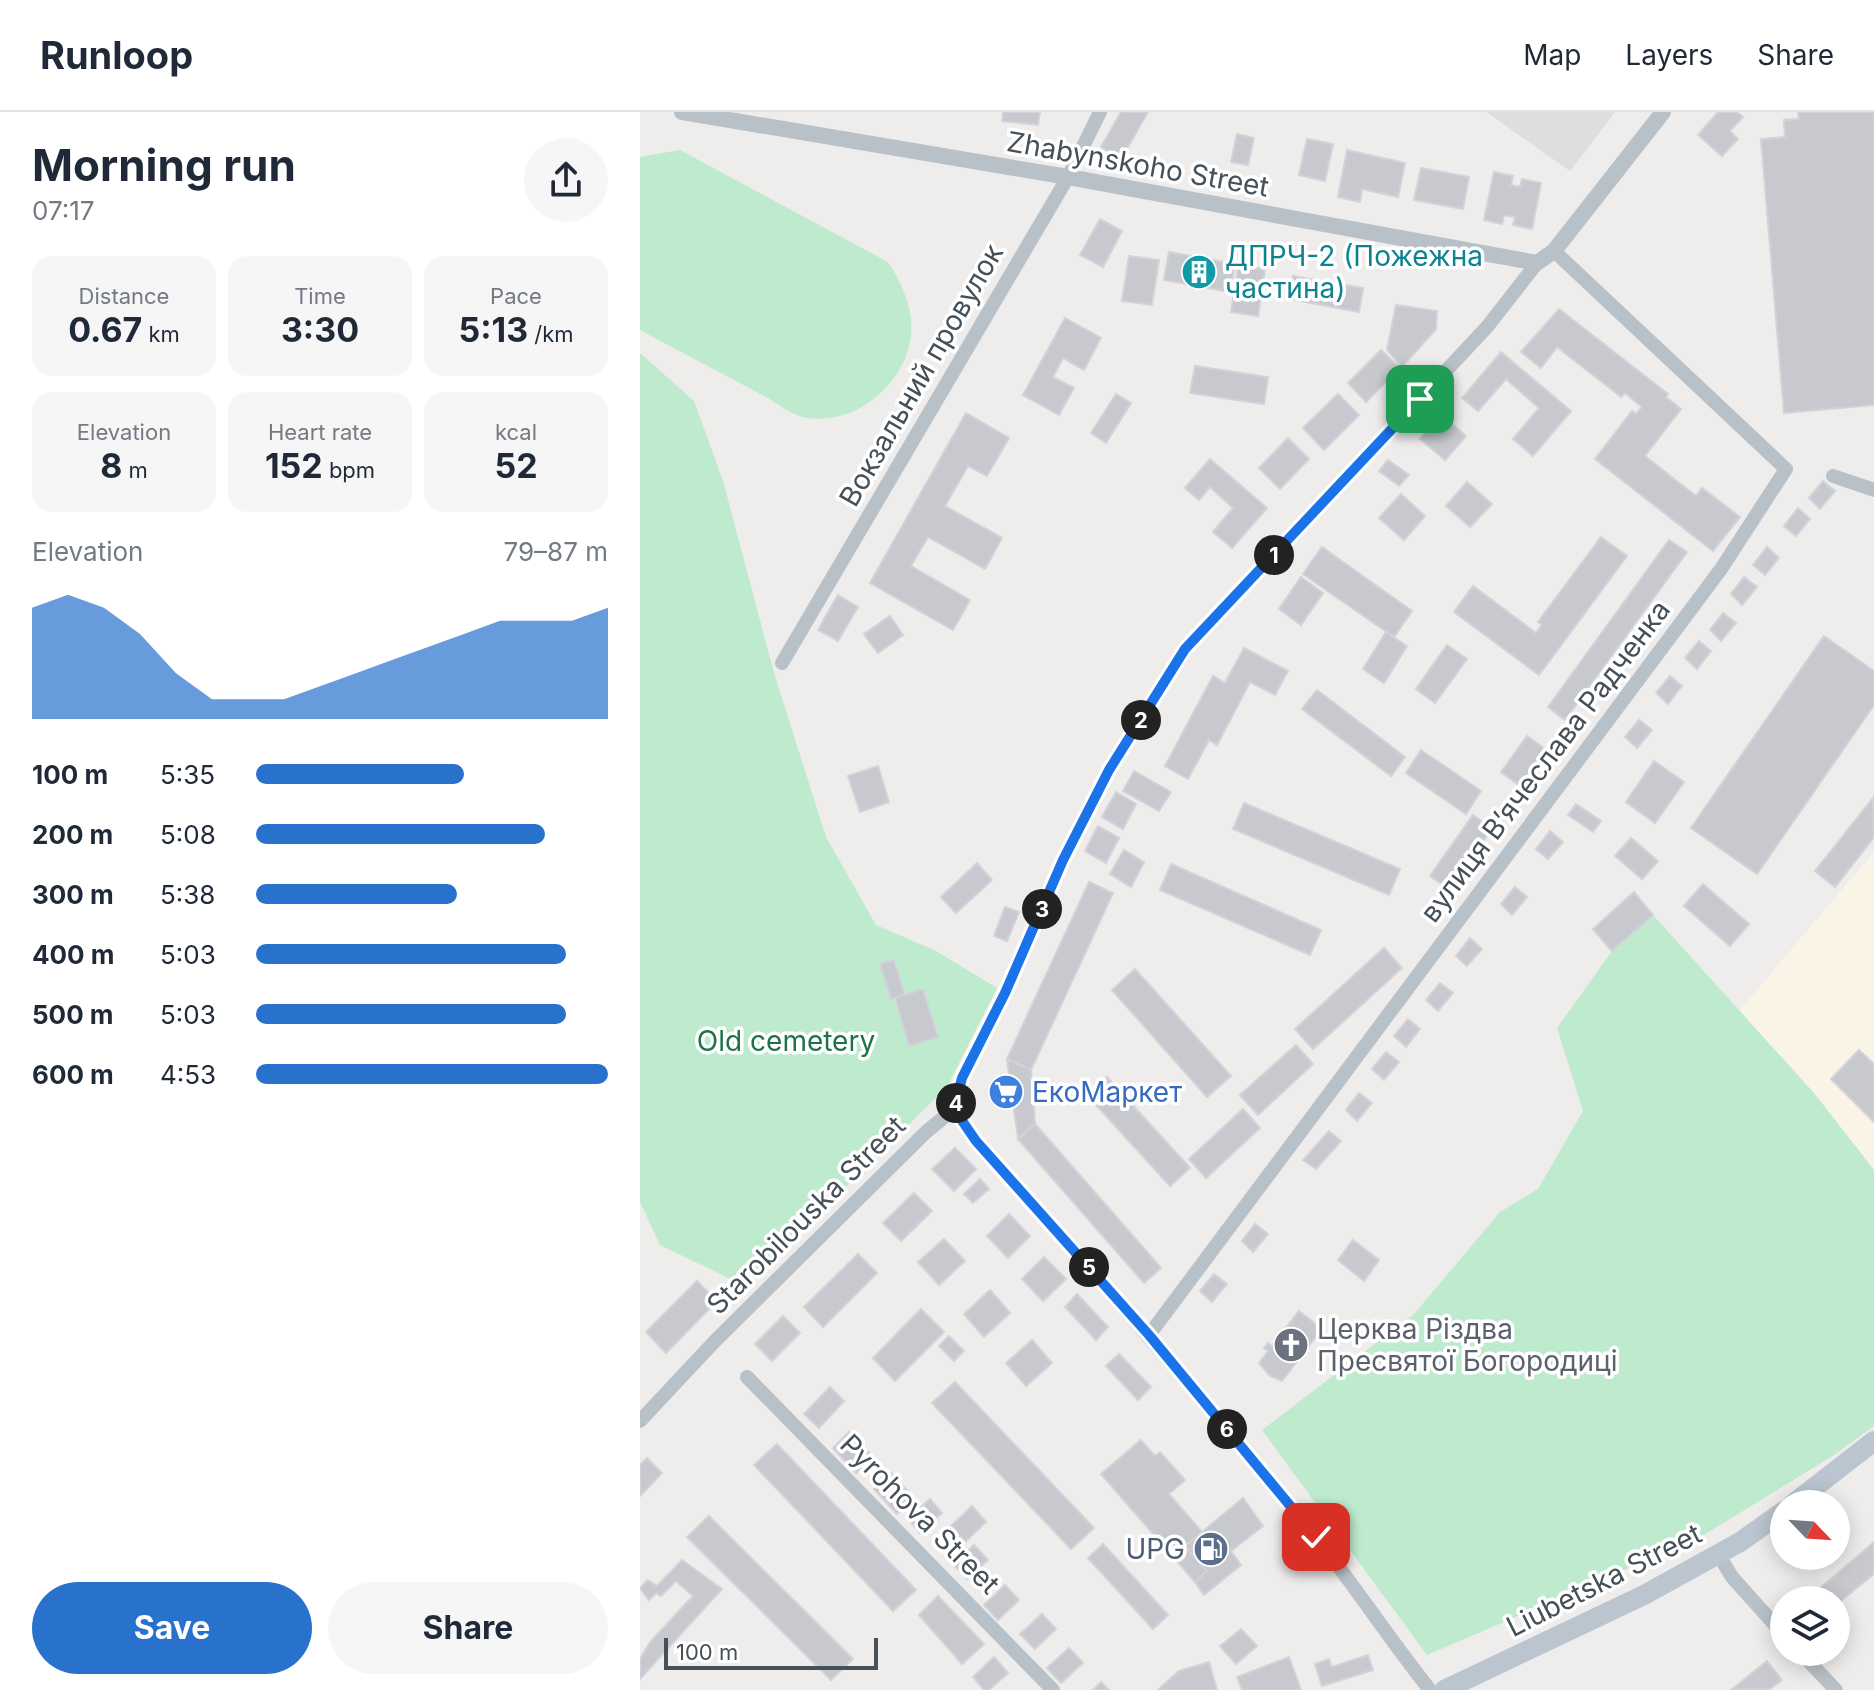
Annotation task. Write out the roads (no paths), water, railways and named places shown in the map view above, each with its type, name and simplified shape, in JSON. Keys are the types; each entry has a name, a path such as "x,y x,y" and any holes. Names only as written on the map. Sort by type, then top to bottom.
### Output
{"main road":[{"path":"1811,1490 1874,1441"},
{"name":"Liubetska Street","path":"1444,1690 1644,1595 1718,1554 1770,1520"}],"street":[{"name":"Zhabynskoho Street","path":"682,112 1068,177 1537,263"},
{"name":"Вокзальний провулок","path":"782,663 1068,177 1100,112"},
{"path":"1430,1690 1316,1537 1149,1335 976,1141 954,1109 962,1078 1005,993 1063,860 1109,770 1185,649 1487,327 1537,263 1554,251 1663,112"},
{"name":"вулиця Вʼячеслава Радченка","path":"1149,1335 1721,569 1786,469 1554,251"},
{"path":"1833,476 1874,490"},
{"name":"Starobilouska Street","path":"640,1421 714,1342 926,1132 954,1109"},
{"name":"Pyrohova Street","path":"747,1377 1053,1690"},
{"path":"1718,1554 1732,1577 1770,1619"},
{"path":"1813,1666 1836,1690"}],"place":[{"name":"ДПРЧ-2 (Пожежна частина)","path":"1199,272"},
{"name":"ЕкоМаркет","path":"1006,1092"},
{"name":"Церква Різдва Пресвятої Богородиці","path":"1291,1345"},
{"name":"UPG","path":"1211,1549"}],"park label":[{"name":"Old cemetery","path":"786,1041"}]}
